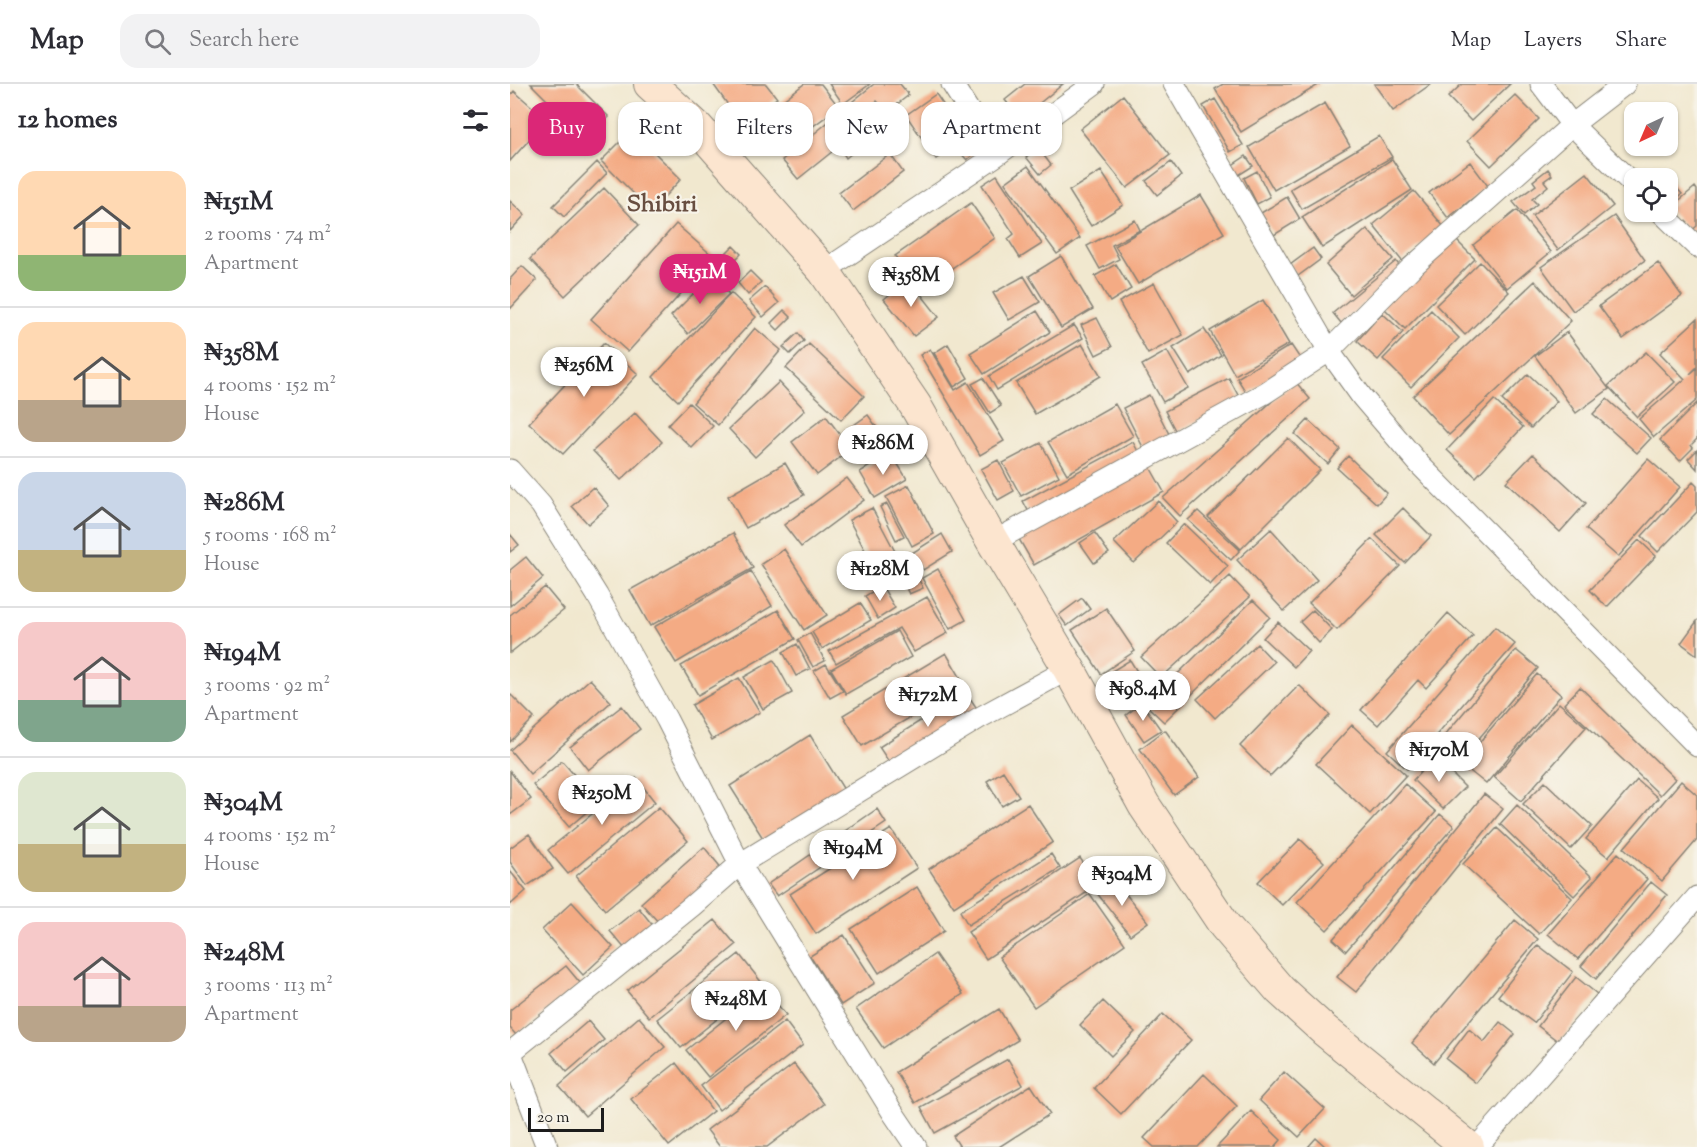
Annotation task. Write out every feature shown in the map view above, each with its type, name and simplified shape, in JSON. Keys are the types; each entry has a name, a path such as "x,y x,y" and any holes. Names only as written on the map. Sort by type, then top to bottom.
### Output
{"main road":[{"path":"650,84 697,128 824,271 915,405 1069,669 1144,805 1225,926 1281,990 1323,1030 1468,1147"}],"street":[{"path":"952,84 963,102"},
{"path":"1062,107 1094,84"},
{"path":"1174,84 1329,351 1362,397 1420,465 1697,746"},
{"path":"1540,84 1572,125 1624,175"},
{"path":"993,542 1265,393 1329,351 1411,268 1572,125 1625,84"},
{"path":"824,271 996,156"},
{"path":"1671,222 1697,247"},
{"path":"510,470 541,505 597,595 667,720 740,864 916,1147"},
{"path":"548,1147 510,1052 692,906 740,864 979,718 1069,669"},
{"path":"1477,1147 1697,897"}],"building":[{"path":"531,84 576,84 594,102 549,102"},
{"path":"713,84 766,84 777,98 771,102 726,102"},
{"path":"804,84 821,84 835,102 825,102 825,117 813,126 813,102 781,102"},
{"path":"829,84 870,84 846,102 842,102"},
{"path":"874,84 900,84 909,95 900,102 852,102"},
{"path":"1025,84 1063,84 1041,102 1007,102 1005,100"},
{"path":"1223,84 1320,84 1241,132 1215,89"},
{"path":"1374,84 1431,84 1393,111"},
{"path":"1462,84 1510,84 1471,121 1448,97"},
{"path":"514,91 528,103 528,141 510,161 510,96"},
{"path":"936,94 941,102 925,102"},
{"path":"1123,95 1170,155 1127,188 1080,129"},
{"path":"1515,95 1539,119 1491,166 1467,141"},
{"path":"1215,99 1243,145 1230,152 1203,106"},
{"path":"1325,103 1350,146 1274,190 1249,147"},
{"path":"921,104 921,137 909,119 909,113"},
{"path":"825,125 827,156 798,179 782,160 787,156 813,156 813,135"},
{"path":"1379,136 1392,157 1302,209 1290,189"},
{"path":"618,144 618,156 658,156 681,179 651,211 601,161"},
{"path":"887,156 891,156 903,172 853,211 839,193"},
{"path":"1044,156 1051,165 1040,174 1026,157"},
{"path":"1246,156 1253,166 1234,178 1228,168"},
{"path":"1392,159 1412,190 1322,248 1302,217"},
{"path":"597,162 607,173 564,217 553,206"},
{"path":"1171,162 1181,176 1157,195 1146,181"},
{"path":"1470,162 1488,186 1448,218 1429,193"},
{"path":"1028,166 1080,238 1057,254 1005,183"},
{"path":"1548,169 1552,175 1544,181 1548,186 1532,199 1537,204 1524,215 1513,202 1536,185 1533,181"},
{"path":"1101,171 1123,205 1091,226 1069,191"},
{"path":"1257,171 1270,197 1257,204 1244,178"},
{"path":"1587,173 1613,206 1558,250 1532,216"},
{"path":"997,175 1042,244 1020,258 1008,239 1014,234 982,185"},
{"path":"1695,187 1697,190 1697,226 1690,232 1678,219 1678,201"},
{"path":"604,188 639,225 565,296 530,259"},
{"path":"1414,191 1444,227 1402,261 1373,225"},
{"path":"1201,195 1224,233 1138,284 1115,246"},
{"path":"1287,197 1300,219 1274,235 1261,213"},
{"path":"510,201 525,215 510,231"},
{"path":"971,203 995,238 919,291 895,256"},
{"path":"1517,210 1551,252 1507,288 1473,245"},
{"path":"1614,216 1645,260 1573,311 1541,267"},
{"path":"1135,220 1140,230 1112,245 1119,259 1100,269 1087,246"},
{"path":"676,224 714,257 628,352 591,319"},
{"path":"1367,229 1393,259 1351,295 1326,265"},
{"path":"1450,234 1475,259 1405,329 1380,304"},
{"path":"733,246 741,254 722,273 714,265"},
{"path":"1313,248 1321,259 1298,276 1290,265"},
{"path":"1061,256 1093,309 1061,328 1029,276"},
{"path":"1396,261 1403,271 1341,323 1333,313"},
{"path":"1480,262 1509,292 1465,335 1436,305"},
{"path":"1658,263 1682,296 1623,339 1599,306"},
{"path":"1116,264 1131,289 1110,302 1095,276"},
{"path":"522,266 537,280 510,309 510,279"},
{"path":"750,271 761,282 748,295 738,283"},
{"path":"711,276 729,294 688,334 671,316"},
{"path":"1024,276 1040,302 1009,320 993,293"},
{"path":"909,279 939,317 914,336 884,299"},
{"path":"1535,281 1571,321 1449,435 1413,396"},
{"path":"1154,283 1183,335 1148,354 1119,302"},
{"path":"765,287 779,303 763,317 749,301"},
{"path":"731,293 756,317 678,401 653,377"},
{"path":"1263,300 1289,344 1235,375 1210,331"},
{"path":"784,310 791,317 778,330 771,323"},
{"path":"1431,310 1459,338 1411,387 1383,359"},
{"path":"1037,311 1050,332 984,374 970,353"},
{"path":"1382,313 1403,332 1378,360 1357,341"},
{"path":"1097,318 1112,347 1096,355 1081,325"},
{"path":"1697,319 1697,367 1690,374 1697,368 1697,400 1654,437 1639,419 1685,379 1660,353"},
{"path":"1074,325 1083,338 997,390 989,376"},
{"path":"755,328 781,350 718,425 693,403"},
{"path":"1204,329 1221,355 1190,375 1173,348"},
{"path":"1567,332 1609,389 1576,413 1535,356"},
{"path":"798,333 804,341 790,354 783,347"},
{"path":"604,343 638,374 563,454 529,423"},
{"path":"809,344 864,396 841,420 786,368"},
{"path":"948,344 968,378 954,387 934,353"},
{"path":"1082,344 1101,376 1035,414 1016,383"},
{"path":"1291,345 1301,360 1247,394 1237,378"},
{"path":"930,349 955,390 968,382 1004,441 980,455 920,355"},
{"path":"1167,351 1188,388 1163,402 1142,365"},
{"path":"1646,352 1675,382 1637,417 1608,386"},
{"path":"1528,374 1557,401 1531,428 1502,400"},
{"path":"983,378 1001,406 990,413 972,384"},
{"path":"1229,378 1240,399 1176,432 1165,411"},
{"path":"1295,381 1310,399 1180,516 1163,498"},
{"path":"779,382 805,410 755,457 729,429"},
{"path":"1149,395 1171,438 1145,451 1123,408"},
{"path":"1607,399 1651,438 1637,453 1593,414"},
{"path":"1494,400 1523,427 1476,477 1447,450"},
{"path":"689,403 713,426 692,448 668,425"},
{"path":"1697,403 1697,439 1691,445 1693,448 1680,461 1660,440"},
{"path":"1115,404 1133,436 1067,474 1048,442"},
{"path":"635,413 662,442 621,480 593,451"},
{"path":"868,415 885,439 860,456 844,432"},
{"path":"826,416 851,449 817,475 792,442"},
{"path":"1308,420 1340,449 1328,464 1295,434"},
{"path":"1288,438 1320,470 1241,549 1208,517"},
{"path":"1133,442 1141,457 1031,516 1023,501"},
{"path":"1041,443 1059,476 1021,496 1003,463"},
{"path":"1697,450 1697,469 1688,459"},
{"path":"891,453 907,479 875,498 860,472"},
{"path":"1533,454 1586,503 1560,532 1506,482"},
{"path":"1348,456 1387,493 1377,504 1337,468"},
{"path":"1648,459 1680,487 1618,557 1586,529"},
{"path":"998,460 1014,491 998,500 981,469"},
{"path":"1146,460 1164,492 1034,565 1016,534"},
{"path":"785,463 804,495 746,528 728,496"},
{"path":"847,478 864,500 801,547 784,525"},
{"path":"1693,482 1697,486 1697,512 1658,552 1642,536"},
{"path":"909,485 934,534 912,546 886,497"},
{"path":"593,487 609,506 588,524 572,506"},
{"path":"1158,501 1177,522 1134,563 1114,542"},
{"path":"887,504 904,536 896,540 880,507"},
{"path":"872,508 899,559 876,571 849,520"},
{"path":"1403,508 1431,536 1405,563 1376,535"},
{"path":"1198,511 1240,550 1231,560 1188,520"},
{"path":"1184,524 1228,566 1210,585 1166,543"},
{"path":"1271,529 1317,580 1284,611 1237,560"},
{"path":"733,533 753,568 650,626 630,590"},
{"path":"1095,533 1109,553 1094,563 1080,543"},
{"path":"510,534 519,545 510,552"},
{"path":"942,534 952,552 923,570 912,553"},
{"path":"1372,539 1400,566 1337,630 1309,603"},
{"path":"1639,540 1656,556 1607,607 1590,590"},
{"path":"784,549 827,615 804,630 761,564"},
{"path":"526,557 543,578 510,606 510,570"},
{"path":"938,569 966,620 950,629 922,578"},
{"path":"751,571 772,606 676,663 654,627"},
{"path":"915,572 923,588 909,594 901,578"},
{"path":"1230,576 1250,597 1161,678 1141,657"},
{"path":"882,586 895,608 878,619 865,596"},
{"path":"545,587 564,610 510,653 510,615"},
{"path":"927,597 948,633 914,652 899,628 836,663 829,651"},
{"path":"1082,598 1090,609 1067,626 1059,615"},
{"path":"1253,600 1270,617 1164,722 1146,705"},
{"path":"860,603 871,620 822,649 812,632"},
{"path":"1106,608 1135,651 1101,674 1072,630"},
{"path":"778,610 795,639 698,695 681,666"},
{"path":"1313,610 1332,630 1319,643 1300,622"},
{"path":"1448,613 1473,636 1426,688 1418,680 1378,725 1361,710"},
{"path":"1697,621 1697,655 1681,643"},
{"path":"1278,622 1309,651 1294,667 1263,638"},
{"path":"1495,627 1515,644 1407,769 1387,751"},
{"path":"897,631 911,657 846,694 831,669"},
{"path":"810,633 825,661 813,667 798,640"},
{"path":"797,644 810,669 796,676 783,652"},
{"path":"1257,644 1274,662 1215,718 1197,699"},
{"path":"1516,650 1538,668 1460,761 1439,742"},
{"path":"946,653 965,685 862,746 843,715"},
{"path":"774,660 792,693 763,709 744,677"},
{"path":"1130,660 1147,688 1129,699 1112,671"},
{"path":"826,664 843,691 830,698 814,671"},
{"path":"1537,674 1561,695 1486,784 1461,764"},
{"path":"739,678 760,712 712,740 692,705"},
{"path":"590,679 611,702 530,774 510,750"},
{"path":"1299,685 1330,715 1270,776 1240,746"},
{"path":"1580,687 1675,779 1660,795 1564,704"},
{"path":"966,692 978,710 891,765 879,747"},
{"path":"510,694 534,718 510,742"},
{"path":"1142,703 1161,730 1144,741 1126,715"},
{"path":"1559,703 1586,727 1521,801 1494,777"},
{"path":"622,706 640,729 588,770 570,747"},
{"path":"1352,725 1406,775 1370,814 1316,764"},
{"path":"1165,730 1199,777 1174,795 1140,749"},
{"path":"810,735 846,793 766,843 730,786"},
{"path":"1435,757 1465,787 1443,809 1413,780"},
{"path":"562,761 598,802 569,827 533,785"},
{"path":"510,771 531,799 510,815"},
{"path":"1003,771 1019,796 1002,806 987,781"},
{"path":"636,778 655,802 568,874 548,850"},
{"path":"1637,780 1658,798 1608,857 1586,839"},
{"path":"1681,781 1697,795 1697,840 1662,881 1624,848"},
{"path":"1545,782 1592,826 1571,849 1523,804"},
{"path":"1405,784 1436,812 1327,930 1297,902"},
{"path":"1484,794 1503,809 1356,992 1337,977"},
{"path":"1028,804 1053,842 954,907 929,869"},
{"path":"1517,805 1592,877 1574,896 1500,824"},
{"path":"659,807 688,841 605,910 576,876"},
{"path":"877,809 886,823 777,896 768,884"},
{"path":"1440,814 1454,826 1346,951 1333,939"},
{"path":"1497,828 1572,898 1539,934 1463,864"},
{"path":"891,829 917,868 816,934 790,894"},
{"path":"529,834 553,869 527,886 510,862 510,848"},
{"path":"1300,839 1324,862 1282,905 1258,882"},
{"path":"704,847 723,870 661,925 641,903"},
{"path":"1618,853 1647,879 1578,959 1548,934"},
{"path":"1051,854 1060,868 968,925 960,911"},
{"path":"1080,858 1098,885 986,959 968,932"},
{"path":"510,871 526,891 510,905"},
{"path":"1114,879 1148,922 1130,935 1096,892"},
{"path":"1651,882 1667,895 1596,979 1581,966"},
{"path":"917,887 944,931 879,973 851,929"},
{"path":"1090,894 1125,944 1034,1007 999,957"},
{"path":"572,902 613,947 583,975 542,930"},
{"path":"639,908 654,927 626,950 610,931"},
{"path":"715,920 736,945 649,1017 627,991"},
{"path":"1515,920 1538,939 1434,1063 1412,1043"},
{"path":"844,935 875,983 841,1005 810,956"},
{"path":"1538,945 1573,972 1534,1023 1498,996"},
{"path":"739,954 762,983 681,1048 657,1019"},
{"path":"935,954 963,994 883,1048 856,1009"},
{"path":"566,966 581,984 516,1035 510,1028 510,1010"},
{"path":"1576,977 1597,994 1559,1042 1538,1026"},
{"path":"764,988 786,1015 708,1077 686,1050"},
{"path":"1103,1001 1135,1032 1111,1056 1080,1025"},
{"path":"999,1009 1018,1040 915,1103 896,1072"},
{"path":"1163,1014 1191,1040 1121,1114 1094,1088"},
{"path":"639,1017 665,1047 585,1116 559,1086"},
{"path":"588,1021 604,1040 567,1072 551,1053"},
{"path":"785,1021 803,1045 719,1110 701,1086"},
{"path":"1500,1022 1515,1034 1476,1083 1446,1059 1469,1029 1484,1042"},
{"path":"1008,1059 1023,1085 935,1133 921,1107"},
{"path":"676,1063 713,1111 669,1146 631,1099"},
{"path":"794,1064 824,1104 767,1147 720,1147 707,1130"},
{"path":"1284,1072 1325,1109 1299,1137 1259,1100"},
{"path":"1204,1074 1237,1106 1198,1147 1154,1147 1144,1138"},
{"path":"1031,1085 1050,1114 999,1147 960,1147 953,1136"},
{"path":"1251,1111 1281,1140 1275,1147 1217,1147"},
{"path":"1316,1138 1326,1147 1308,1147"}],"district":[{"name":"Shibiri","path":"662,203"}]}
